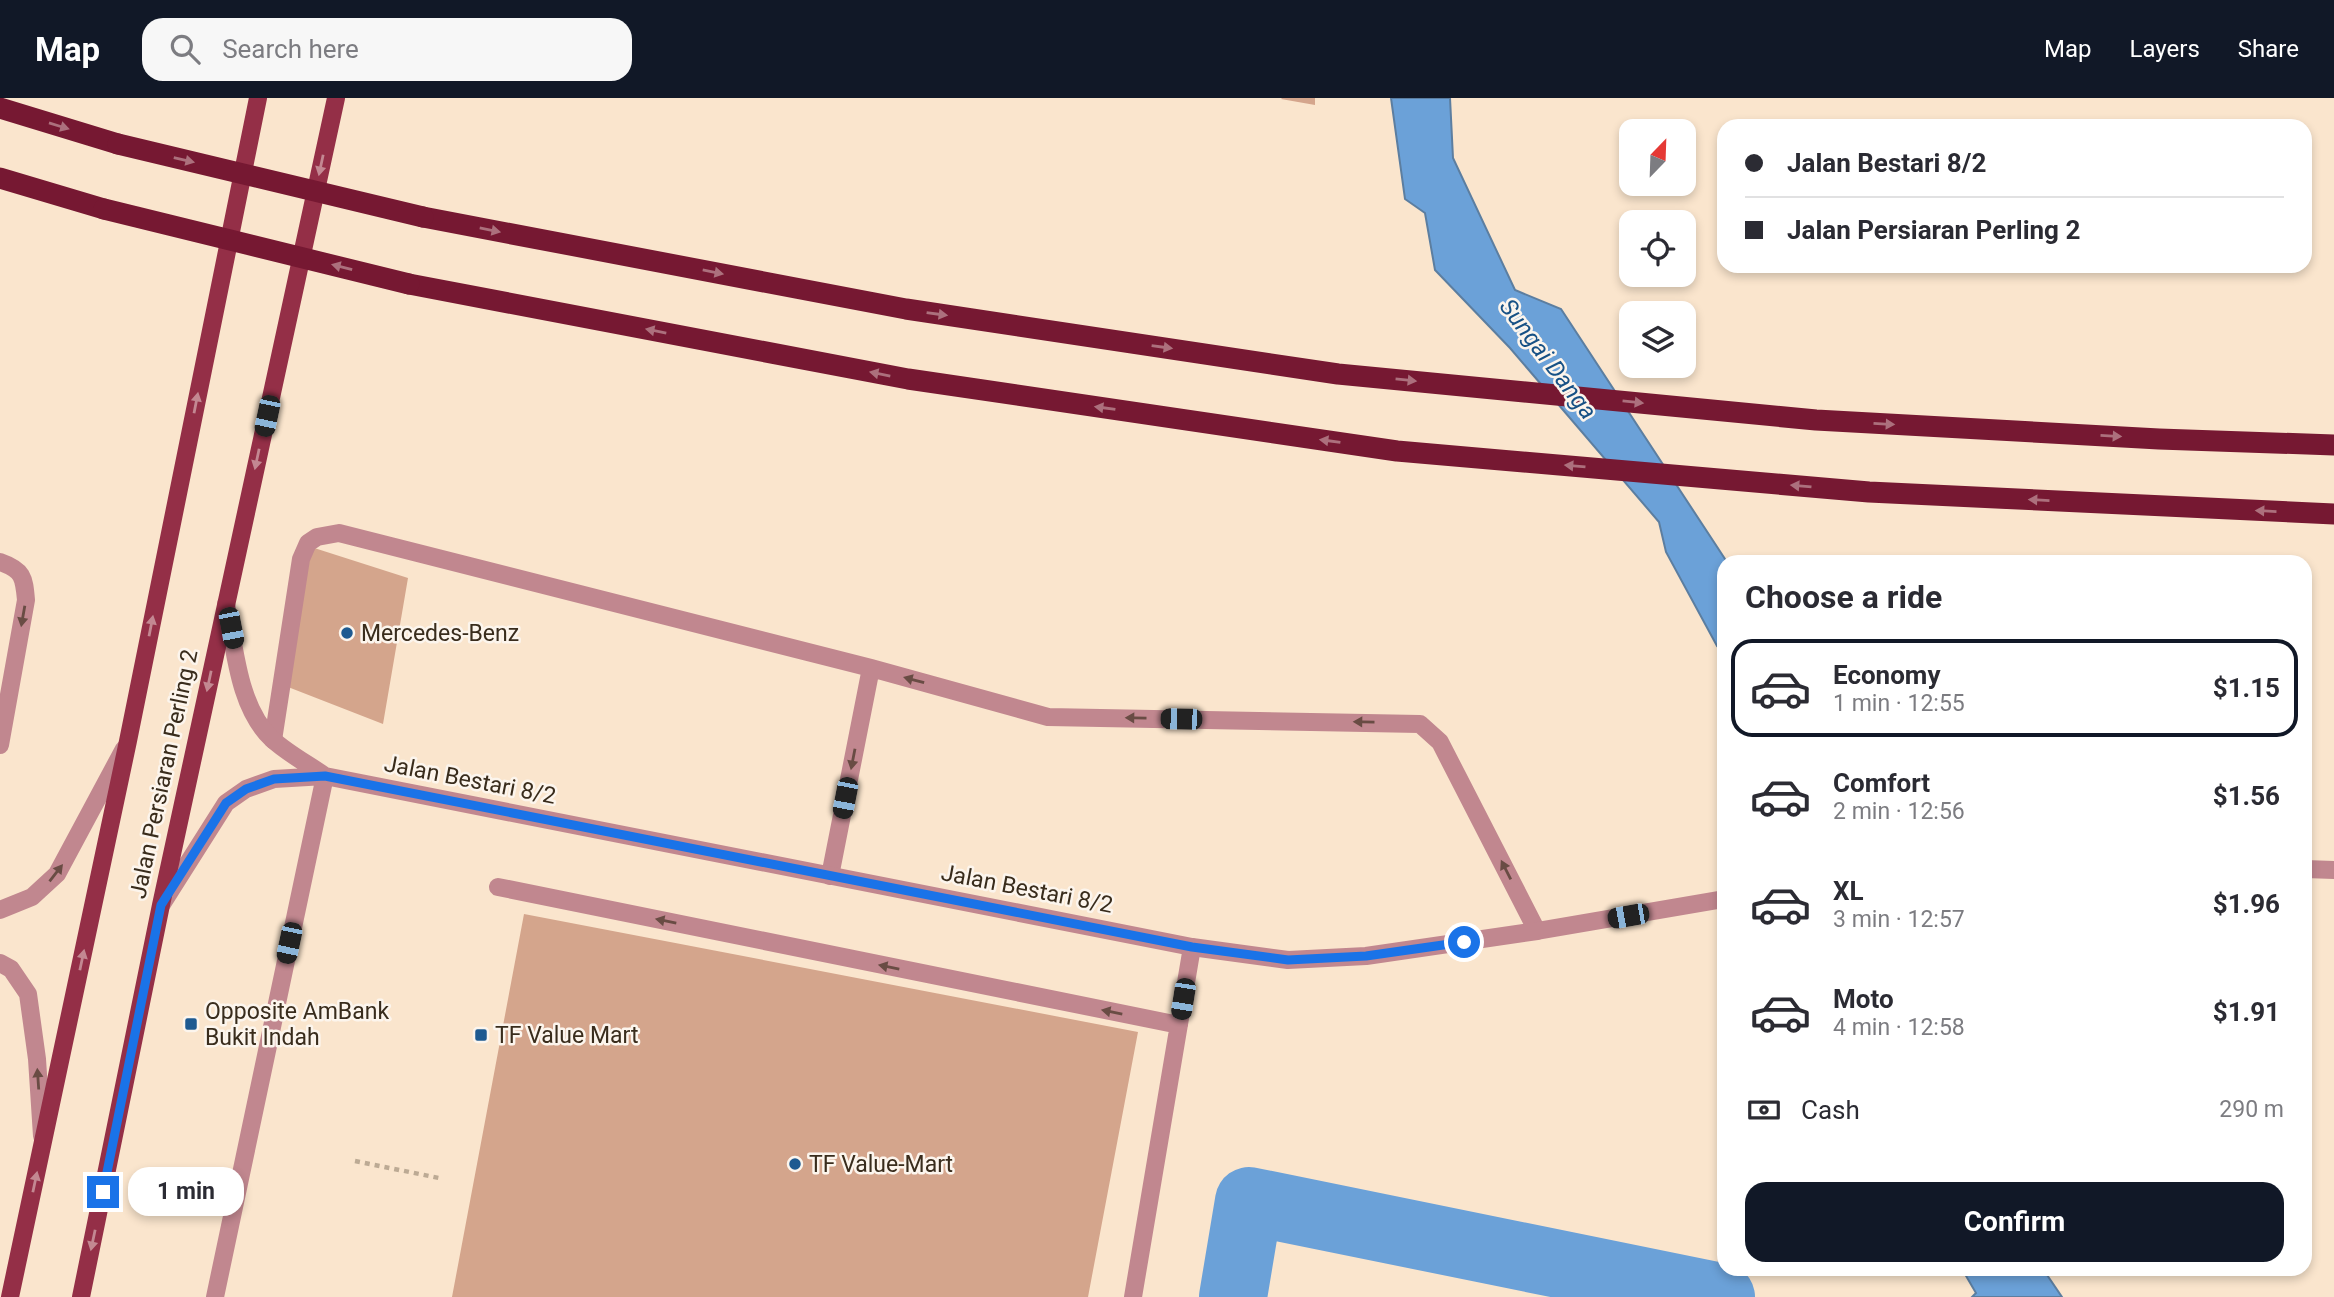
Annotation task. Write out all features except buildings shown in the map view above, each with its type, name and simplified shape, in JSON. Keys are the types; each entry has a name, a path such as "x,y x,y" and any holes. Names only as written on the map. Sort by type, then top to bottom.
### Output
{"highway":[{"path":"0,108 118,144 423,217 906,309 1338,373 1816,420 2160,439 2334,445"},
{"path":"0,178 104,209 409,284 908,379 1397,451 1869,492 2334,514"}],"main road":[{"name":"Jalan Persiaran Perling 2","path":"10,1297 128,741 258,98"},
{"name":"Jalan Persiaran Perling 2","path":"81,1297 161,905 336,98"}],"street":[{"path":"272,740 301,559 308,543 317,537 339,533 871,668 1048,717 1420,724 1440,742 1537,931"},
{"path":"0,562 15,568 24,579 26,600 0,745"},
{"name":"Jalan Bestari 8/2","path":"226,603 246,703 272,740 325,776"},
{"path":"830,876 871,668"},
{"path":"0,910 32,897 57,874 128,741"},
{"path":"215,1297 325,776"},
{"name":"Jalan Bestari 8/2","path":"161,905 226,803 246,789 274,779 325,776 1192,947 1288,960 1366,956 1537,931 1717,900"},
{"path":"2312,869 2334,870"},
{"path":"498,887 1179,1025"},
{"path":"1133,1297 1192,947"},
{"path":"0,963 11,969 28,994 37,1059 42,1147"}],"path":[{"path":"355,1161 439,1178"}],"water":[{"name":"Sungai Danga","path":"1391,98 1450,98 1453,158 1515,290 1561,309 1722,555 1717,555 1717,646 1666,552 1659,522 1510,348 1435,270 1425,213 1405,199"},
{"path":"1966,1276 2048,1276 2062,1297 1972,1297 1976,1293"}],"waterway":[{"path":"1233,1297 1249,1201 1721,1297"}],"place":[{"name":"Mercedes-Benz","path":"347,633"},
{"name":"Opposite AmBank Bukit Indah","path":"191,1024"},
{"name":"TF Value Mart","path":"481,1035"},
{"name":"TF Value-Mart","path":"795,1164"}],"route":[{"path":"103,1192 161,905 226,803 246,789 274,779 325,776 1192,947 1288,960 1366,956 1464,942"}]}
